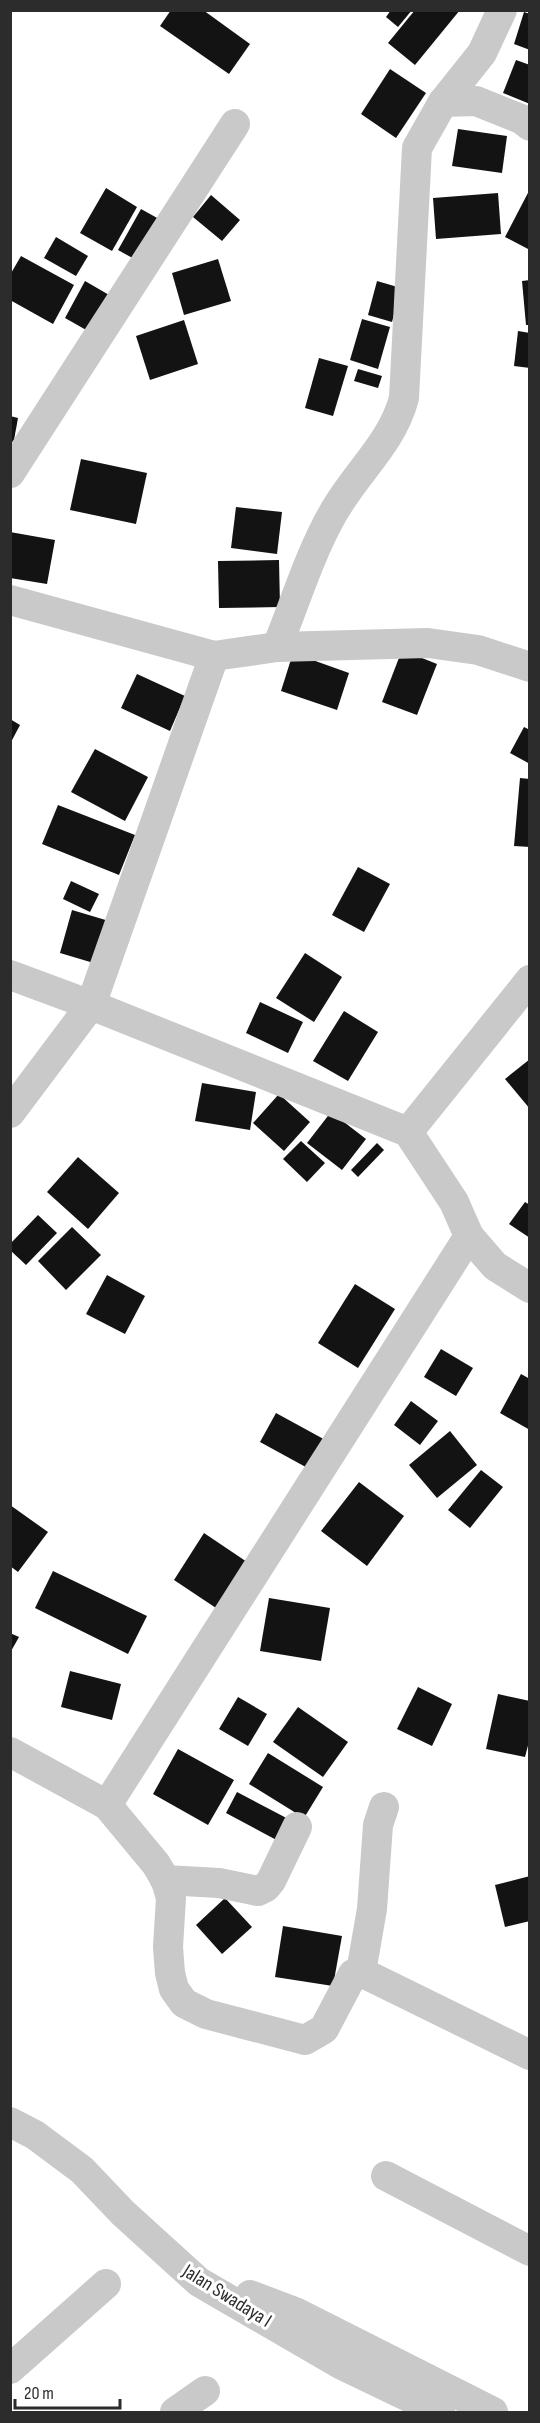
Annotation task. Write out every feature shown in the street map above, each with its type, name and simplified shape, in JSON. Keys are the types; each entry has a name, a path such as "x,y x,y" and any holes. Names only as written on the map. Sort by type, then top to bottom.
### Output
{"street":[{"path":"277,647 332,514 387,439 399,417 404,398 417,148 443,102 482,53 502,10"},
{"path":"443,102 476,101 522,118 530,126"},
{"path":"10,473 235,124"},
{"path":"10,600 214,656 277,647 428,643 478,650 530,667"},
{"path":"10,1113 91,1005 214,656"},
{"path":"10,975 91,1005 360,1115 408,1132 454,1202 468,1236 495,1266 530,1288"},
{"path":"408,1132 530,980"},
{"path":"106,1805 468,1236"},
{"path":"10,1752 106,1805 156,1864 171,1898 168,1947 170,1973 174,1989 184,2003 206,2014 305,2040 324,2029 353,1974 361,1972 530,2055"},
{"path":"361,1972 371,1917 378,1825 384,1807"},
{"path":"165,1880 219,1883 258,1891 271,1881 297,1827"},
{"name":"Jalan Swadaya I","path":"10,2122 35,2135 82,2170 155,2244 199,2282 342,2365 440,2412"},
{"path":"386,2176 530,2251"},
{"path":"199,2282 253,2296 295,2312 493,2412"},
{"path":"10,2369 106,2284"},
{"path":"175,2412 206,2391"}],"building":[{"path":"171,10 203,10 250,44 229,74 160,26"},
{"path":"391,10 412,10 398,27 386,17"},
{"path":"415,10 460,10 415,65 388,43"},
{"path":"524,12 530,14 530,50 514,44"},
{"path":"516,60 530,65 530,104 503,93"},
{"path":"390,69 426,93 396,138 361,114"},
{"path":"458,129 507,136 502,173 452,166"},
{"path":"106,188 137,207 112,251 80,233"},
{"path":"530,189 530,250 505,237"},
{"path":"498,193 501,234 436,239 433,198"},
{"path":"211,195 240,220 222,241 193,217"},
{"path":"141,209 159,219 136,260 118,250"},
{"path":"56,237 88,256 76,276 44,258"},
{"path":"21,256 74,285 53,324 10,300 10,275"},
{"path":"218,259 231,301 184,315 172,273"},
{"path":"530,280 530,325 526,325 522,281"},
{"path":"85,281 116,299 95,335 65,318"},
{"path":"377,281 401,288 392,322 368,315"},
{"path":"362,319 390,327 378,369 350,360"},
{"path":"184,320 198,364 150,380 136,336"},
{"path":"518,331 530,333 530,368 514,366"},
{"path":"319,358 348,366 333,416 305,408"},
{"path":"358,369 382,376 378,388 354,381"},
{"path":"10,416 18,418 12,451 10,451"},
{"path":"81,459 147,473 136,524 70,510"},
{"path":"236,507 282,512 277,554 231,548"},
{"path":"10,532 55,540 47,584 10,578"},
{"path":"279,560 280,607 219,608 218,561"},
{"path":"402,650 437,664 417,715 382,702"},
{"path":"293,653 349,673 337,710 281,691"},
{"path":"137,674 185,696 170,731 121,708"},
{"path":"10,719 20,725 10,744"},
{"path":"524,727 530,730 530,764 510,753"},
{"path":"95,749 148,777 125,821 71,792"},
{"path":"520,778 530,779 530,847 514,846"},
{"path":"58,805 135,835 119,875 42,844"},
{"path":"358,867 390,884 364,932 332,915"},
{"path":"71,881 99,894 90,912 63,899"},
{"path":"72,910 109,921 97,964 60,953"},
{"path":"305,953 342,977 314,1022 276,998"},
{"path":"260,1002 303,1022 288,1053 246,1033"},
{"path":"344,1011 378,1032 348,1081 313,1061"},
{"path":"530,1059 530,1109 505,1079"},
{"path":"202,1083 256,1092 250,1130 195,1121"},
{"path":"279,1094 310,1122 284,1151 253,1123"},
{"path":"331,1112 366,1139 342,1170 307,1143"},
{"path":"301,1141 325,1163 307,1182 283,1159"},
{"path":"377,1143 384,1150 358,1177 351,1170"},
{"path":"78,1157 119,1193 88,1229 47,1192"},
{"path":"525,1202 530,1205 530,1238 509,1224"},
{"path":"38,1215 57,1233 26,1265 10,1250 10,1244"},
{"path":"72,1227 101,1255 66,1290 38,1261"},
{"path":"107,1275 145,1296 125,1334 86,1314"},
{"path":"355,1284 395,1309 358,1368 318,1343"},
{"path":"441,1349 473,1368 456,1396 424,1377"},
{"path":"521,1374 530,1379 530,1430 500,1413"},
{"path":"411,1401 438,1421 420,1445 394,1425"},
{"path":"276,1413 329,1442 313,1471 260,1442"},
{"path":"450,1431 477,1465 437,1498 409,1465"},
{"path":"481,1470 503,1487 470,1528 448,1510"},
{"path":"359,1482 404,1516 367,1566 321,1531"},
{"path":"10,1505 48,1532 18,1572 10,1566"},
{"path":"204,1533 250,1564 219,1610 174,1580"},
{"path":"53,1571 147,1616 128,1654 35,1608"},
{"path":"269,1598 330,1608 321,1661 260,1651"},
{"path":"10,1633 19,1637 10,1653"},
{"path":"70,1671 121,1684 112,1720 61,1707"},
{"path":"418,1687 452,1704 432,1746 397,1729"},
{"path":"498,1694 530,1701 530,1738 525,1757 486,1749"},
{"path":"238,1697 267,1714 248,1746 219,1729"},
{"path":"298,1707 348,1742 323,1777 273,1742"},
{"path":"178,1749 234,1780 208,1825 153,1794"},
{"path":"268,1753 323,1787 304,1818 249,1784"},
{"path":"237,1792 294,1822 282,1843 226,1813"},
{"path":"530,1876 530,1921 505,1927 495,1885"},
{"path":"225,1898 252,1927 222,1954 196,1925"},
{"path":"283,1926 342,1936 333,1986 275,1977"}]}
